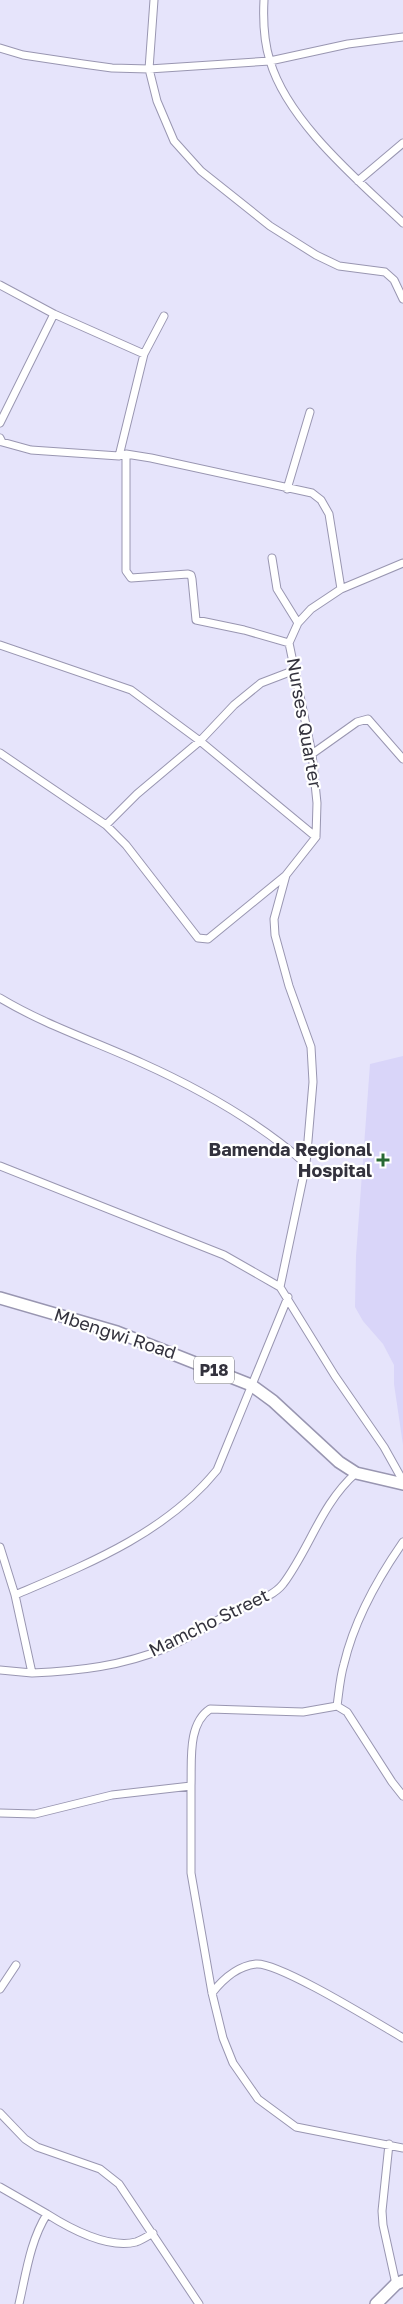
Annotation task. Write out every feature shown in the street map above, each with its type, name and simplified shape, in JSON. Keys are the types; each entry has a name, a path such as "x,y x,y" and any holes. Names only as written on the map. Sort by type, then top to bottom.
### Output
{"main road":[{"name":"Mbengwi Road","path":"0,1298 117,1332 250,1385 273,1401 339,1462 356,1473 403,1482"},
{"path":"376,2304 399,2282"}],"street":[{"path":"154,0 149,69 157,101 174,140 201,171 270,226 316,255 339,266 385,272 394,280 403,299"},
{"path":"264,0 263,16 270,61 291,107 358,181 403,223"},
{"path":"0,48 23,55 112,68 149,69 270,61 348,44 403,37"},
{"path":"358,181 403,143"},
{"path":"0,285 54,314 144,354"},
{"path":"0,423 54,314"},
{"path":"164,316 144,354 122,455 126,571 131,578 191,575 196,620 289,642"},
{"path":"287,489 310,412"},
{"path":"0,438 2,442 31,450 122,455 250,479 312,494 321,500 329,514 341,589"},
{"path":"272,558 277,589 298,623"},
{"name":"Nurses Quarter","path":"316,837 317,795 312,754 289,642 298,623 311,609 341,589 403,563"},
{"path":"0,645 131,690 200,741 316,837 286,875 208,939 198,938 126,845 106,824 0,753"},
{"path":"106,824 137,794 200,741 234,705 260,683 295,670"},
{"path":"312,754 357,722 368,720 403,759"},
{"path":"280,1287 306,1164 314,1082 311,1047 289,986 275,935 274,919 286,875"},
{"path":"0,998 72,1035 140,1062 188,1085 286,1146 306,1164"},
{"path":"0,1166 224,1256 280,1287 288,1297 313,1341 384,1447 403,1482"},
{"path":"15,1595 96,1560 171,1514 202,1488 217,1470 238,1424 250,1385 288,1297"},
{"name":"Mamcho Street","path":"0,1670 32,1673 89,1670 126,1662 166,1648 238,1609 271,1594 288,1577 336,1492 356,1473"},
{"path":"337,1706 344,1664 352,1639 376,1586 403,1542"},
{"path":"0,1547 15,1595 32,1673"},
{"path":"403,1796 347,1712 337,1706 303,1712 210,1709 203,1714 197,1724 191,1786 191,1873 212,1993 222,2038 233,2063 258,2099 296,2126 403,2148"},
{"path":"0,1813 35,1814 112,1796 191,1786"},
{"path":"212,1993 222,1981 239,1969 262,1964 295,1978 403,2038"},
{"path":"0,1989 16,1965"},
{"path":"0,2113 25,2139 37,2147 100,2169 119,2184 199,2304"},
{"path":"389,2144 382,2211 383,2225 399,2282"},
{"path":"0,2188 67,2226 90,2236 121,2243 138,2242 153,2233"},
{"path":"19,2304 33,2244 40,2225 47,2214"}],"shaded area":[{"name":"Bamenda Regional Hospital","path":"403,1056 403,1445 394,1384 394,1365 383,1344 363,1321 355,1307 356,1256 370,1064"}],"place":[{"name":"Bamenda Regional Hospital","path":"383,1160"}]}
